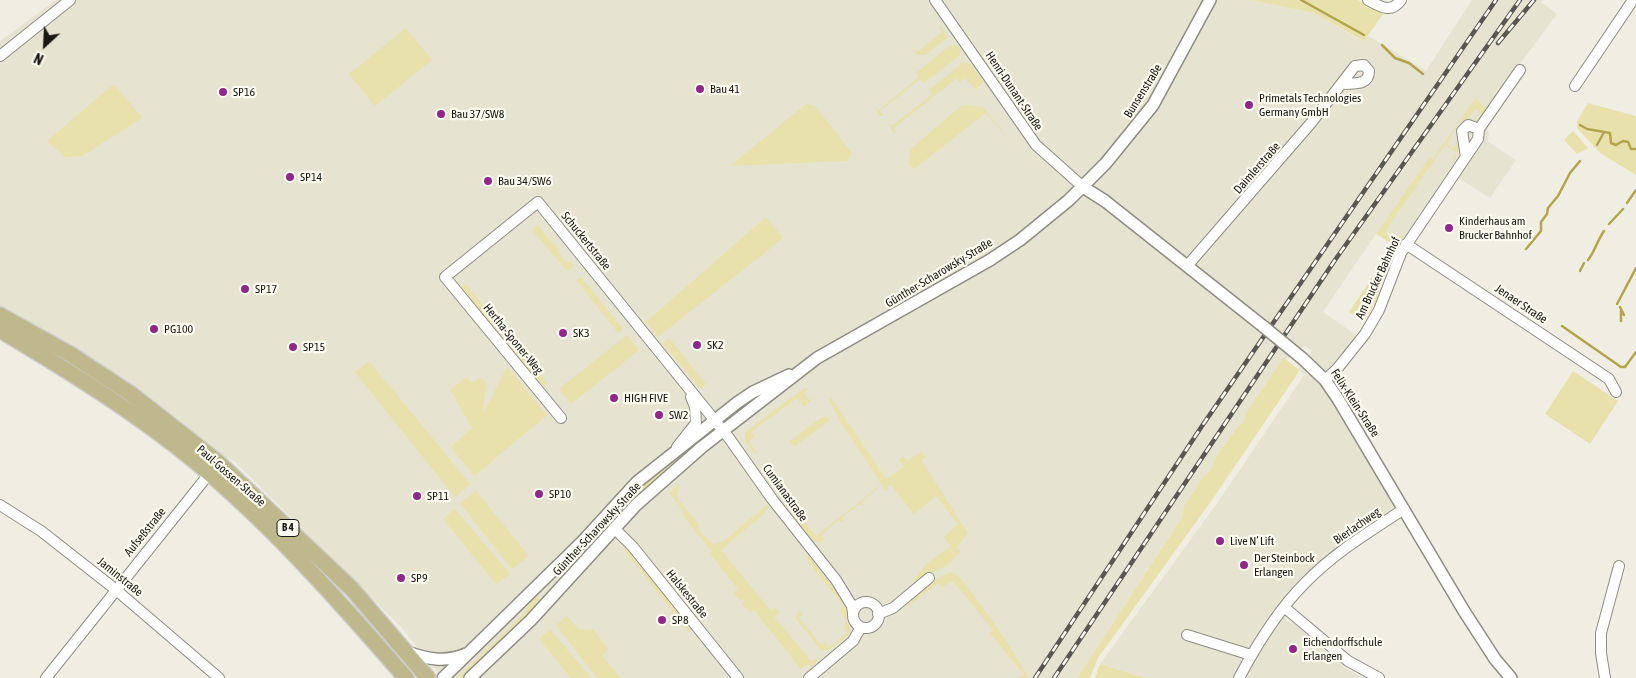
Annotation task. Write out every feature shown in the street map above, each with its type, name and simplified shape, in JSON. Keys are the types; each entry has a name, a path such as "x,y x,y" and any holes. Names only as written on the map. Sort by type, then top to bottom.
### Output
{"main road":[{"name":"Paul-Gossen-Straße","path":"0,314 131,394 218,463 366,603 428,678"},
{"name":"Paul-Gossen-Straße","path":"0,330 72,375 152,429 209,474 331,593 406,678"},
{"path":"72,375 71,366 74,363 81,362"},
{"path":"331,593 338,594 342,591 341,579"}],"street":[{"name":"Henri-Dunant-Straße","path":"935,0 1036,145 1083,187"},
{"name":"Bunsenstraße","path":"1083,187 1122,145 1153,105 1210,0"},
{"path":"1368,0 1383,8 1391,9 1401,0"},
{"path":"1575,86 1633,0"},
{"path":"0,56 66,3"},
{"name":"Am Brucker Bahnhof","path":"1325,380 1337,369 1365,334 1379,310 1406,244 1478,139 1479,129 1518,74"},
{"name":"Daimlerstraße","path":"1187,266 1256,188 1342,84"},
{"path":"1466,156 1462,131 1468,125 1479,129"},
{"name":"Felix-Klein-Straße","path":"1083,187 1105,201 1264,327 1325,380 1483,642 1511,678"},
{"name":"Günther-Scharowsky-Straße","path":"470,678 532,620 614,528 652,490 723,431 800,371 833,348 894,316 995,256 1041,223 1083,187"},
{"name":"Schuckertstraße","path":"445,277 538,202 715,420"},
{"name":"Jenaer Straße","path":"1406,244 1609,380 1616,392"},
{"name":"Hertha-Sponer-Weg","path":"445,277 561,418"},
{"name":"Günther-Scharowsky-Straße","path":"443,678 583,541 637,482 752,392 800,371"},
{"name":"Schuckertstraße","path":"672,453 696,423 695,407 688,389"},
{"name":"Cumianastraße","path":"715,420 772,499 836,580 852,606 855,623 861,627"},
{"name":"Aufseßstraße","path":"46,678 209,474"},
{"name":"Jaminstraße","path":"0,505 41,531 116,589 219,678"},
{"name":"Bierlachweg","path":"1239,678 1251,655 1284,607 1303,584 1357,539 1404,510"},
{"name":"Halskestraße","path":"614,528 633,547 738,678"},
{"path":"583,541 589,550 585,561"},
{"path":"1605,678 1601,633 1619,566"},
{"path":"809,678 853,641 861,627 868,628 874,624 878,614 893,608 929,578"},
{"name":"Cumianastraße","path":"836,580 860,600 875,607 878,614"},
{"path":"853,613 857,606 868,603"},
{"path":"1284,607 1342,657 1379,678"},
{"path":"1187,636 1251,655"},
{"path":"407,652 429,659 441,660 467,654"}],"shaded area":[{"path":"56,0 1250,0 1314,13 1363,41 1369,36 1426,71 1472,0 1543,0 1541,2 1557,14 1517,68 1486,126 1489,134 1487,141 1516,160 1490,198 1455,176 1404,249 1378,231 1323,312 1362,339 1324,380 1404,510 1357,539 1284,607 1287,621 1294,624 1347,669 1362,678 1145,678 1100,664 1218,502 1304,375 1298,369 1303,359 1312,351 1304,346 1283,362 1271,380 1265,385 1243,422 1218,454 1209,472 1204,475 1184,506 1181,519 1077,678 442,678 401,627 235,462 147,411 0,319 0,41"},
{"path":"1250,0 1358,0 1383,14 1364,41 1314,13"},
{"path":"941,26 948,37 925,55 916,55 912,48 917,52 942,32 939,27"},
{"path":"406,28 432,60 375,106 349,74"},
{"path":"956,45 961,49 960,55 924,83 920,79 880,111 884,116 880,116 874,106 879,110 919,77 916,73 949,46"},
{"path":"963,63 971,64 984,82 976,90 965,78 960,82 957,78 894,128 897,133 893,133 888,123 892,126 930,96 932,94 929,90"},
{"path":"114,84 142,118 82,156 65,157 47,141"},
{"path":"1475,99 1489,109 1481,121 1478,119 1482,114 1475,109 1468,118 1458,124 1447,144 1454,149 1457,143 1458,151 1455,160 1453,158 1457,153 1445,145 1388,227 1386,234 1396,241 1400,235 1403,237 1397,247 1376,234 1430,157 1433,159"},
{"path":"1588,103 1636,116 1636,175 1600,153 1577,128 1577,121"},
{"path":"806,104 814,105 852,153 847,161 730,166"},
{"path":"962,105 983,107 1020,153 986,113 914,169 908,163 911,149"},
{"path":"1573,131 1588,148 1577,154 1564,140"},
{"path":"766,217 783,238 658,337 646,322"},
{"path":"538,224 552,244 554,243 560,250 558,252 567,263 570,261 574,266 567,271 532,230"},
{"path":"1386,257 1391,259 1376,300 1364,322 1349,312"},
{"path":"581,277 623,329 618,333 576,280"},
{"path":"466,284 499,325 489,327 459,290"},
{"path":"627,335 639,350 571,404 559,389"},
{"path":"510,338 532,364 533,370 536,368 548,384 540,387 508,348"},
{"path":"669,338 706,384 700,389 663,343"},
{"path":"1284,358 1299,370 1298,373 1212,500 1098,658 1090,678 1077,678 1181,519 1184,506 1204,475 1209,472 1218,454 1243,422 1248,410"},
{"path":"369,361 470,484 455,497 355,372"},
{"path":"507,367 547,415 474,476 451,447 472,428 450,390 466,377 472,383 481,377 486,383 483,414"},
{"path":"1573,371 1618,401 1590,444 1545,414"},
{"path":"804,388 809,389 803,393 809,400 814,397 804,407 797,398 751,432 754,437 749,441 757,453 754,453 745,441 745,432"},
{"path":"831,397 886,479 904,467 899,459 904,456 907,461 921,452 925,457 921,460 968,533 957,547 961,551 948,565 912,583 925,565 951,546 944,537 958,524 936,496 914,514 891,485 885,490 882,485 862,501 864,507 859,504 842,518 844,523 839,520 822,534 825,539 819,543 814,541 796,519 800,514 805,513 801,517 816,536 882,484 840,421 829,399"},
{"path":"822,417 827,417 830,420 795,446 789,442"},
{"path":"698,441 636,496 592,543 590,539 640,486"},
{"path":"679,484 677,498 698,523 699,530 713,544 722,542 767,505 769,507 764,514 721,550 771,611 775,607 779,613 774,617 811,661 816,658 818,661 811,667 808,664 801,669 754,610 750,613 742,604 745,601 743,599 740,601 734,593 738,589 710,554 712,552 682,514 684,512 669,492"},
{"path":"476,491 529,556 512,569 460,503"},
{"path":"455,509 510,574 496,584 443,519"},
{"path":"627,547 691,630 689,632 624,550"},
{"path":"809,556 847,607 850,633 828,651 821,650 796,619 796,614 800,611 803,614 799,618 821,645 825,642 830,647 847,633 844,628 846,620 840,610 844,606 806,559"},
{"path":"953,572 994,622 1028,678 1019,678 1021,675 1024,676 1023,674 990,633 993,630 953,581 942,587 938,583 910,605 913,610 907,605 939,577"},
{"path":"535,594 541,602 461,678 457,678 524,614"},
{"path":"567,616 579,630 593,629 608,649 602,656 621,678 597,678 556,625"},
{"path":"550,629 591,678 571,678 539,639"},
{"path":"1100,664 1145,678 1095,678"}],"waterway":[{"path":"1301,0 1364,35"},
{"path":"1382,45 1395,58 1409,63 1423,74"},
{"path":"1580,125 1587,129 1610,133 1611,143 1616,145 1623,141 1628,142 1631,149 1636,149"},
{"path":"1597,145 1604,132"},
{"path":"1526,249 1541,231 1541,222 1547,214 1548,208 1558,196 1570,173 1580,161"},
{"path":"1627,203 1636,190"},
{"path":"1609,224 1623,209"},
{"path":"1588,260 1604,231"},
{"path":"1580,271 1584,263"},
{"path":"1617,304 1636,268"},
{"path":"1620,307 1624,315"},
{"path":"1621,310 1621,321"},
{"path":"1562,326 1621,367 1625,367 1636,352"}],"railway":[{"path":"1035,678 1202,426 1496,0"},
{"path":"1054,678 1335,260 1520,0"},
{"path":"1498,43 1534,0"}],"place":[{"name":"Bau 41","path":"700,89"},
{"name":"SP16","path":"223,92"},
{"name":"Primetals Technologies Germany GmbH","path":"1249,105"},
{"name":"Bau 37/SW8","path":"441,114"},
{"name":"SP14","path":"290,177"},
{"name":"Bau 34/SW6","path":"488,181"},
{"name":"Kinderhaus am Brucker Bahnhof","path":"1449,228"},
{"name":"SP17","path":"245,289"},
{"name":"PG100","path":"154,329"},
{"name":"SK3","path":"563,333"},
{"name":"SK2","path":"697,345"},
{"name":"SP15","path":"293,347"},
{"name":"HIGH FIVE","path":"614,398"},
{"name":"SW2","path":"659,415"},
{"name":"SP10","path":"539,494"},
{"name":"SP11","path":"417,496"},
{"name":"Live N’ Lift","path":"1220,541"},
{"name":"Der Steinbock Erlangen","path":"1244,565"},
{"name":"SP9","path":"401,578"},
{"name":"SP8","path":"662,620"},
{"name":"Eichendorffschule Erlangen","path":"1293,649"}]}
